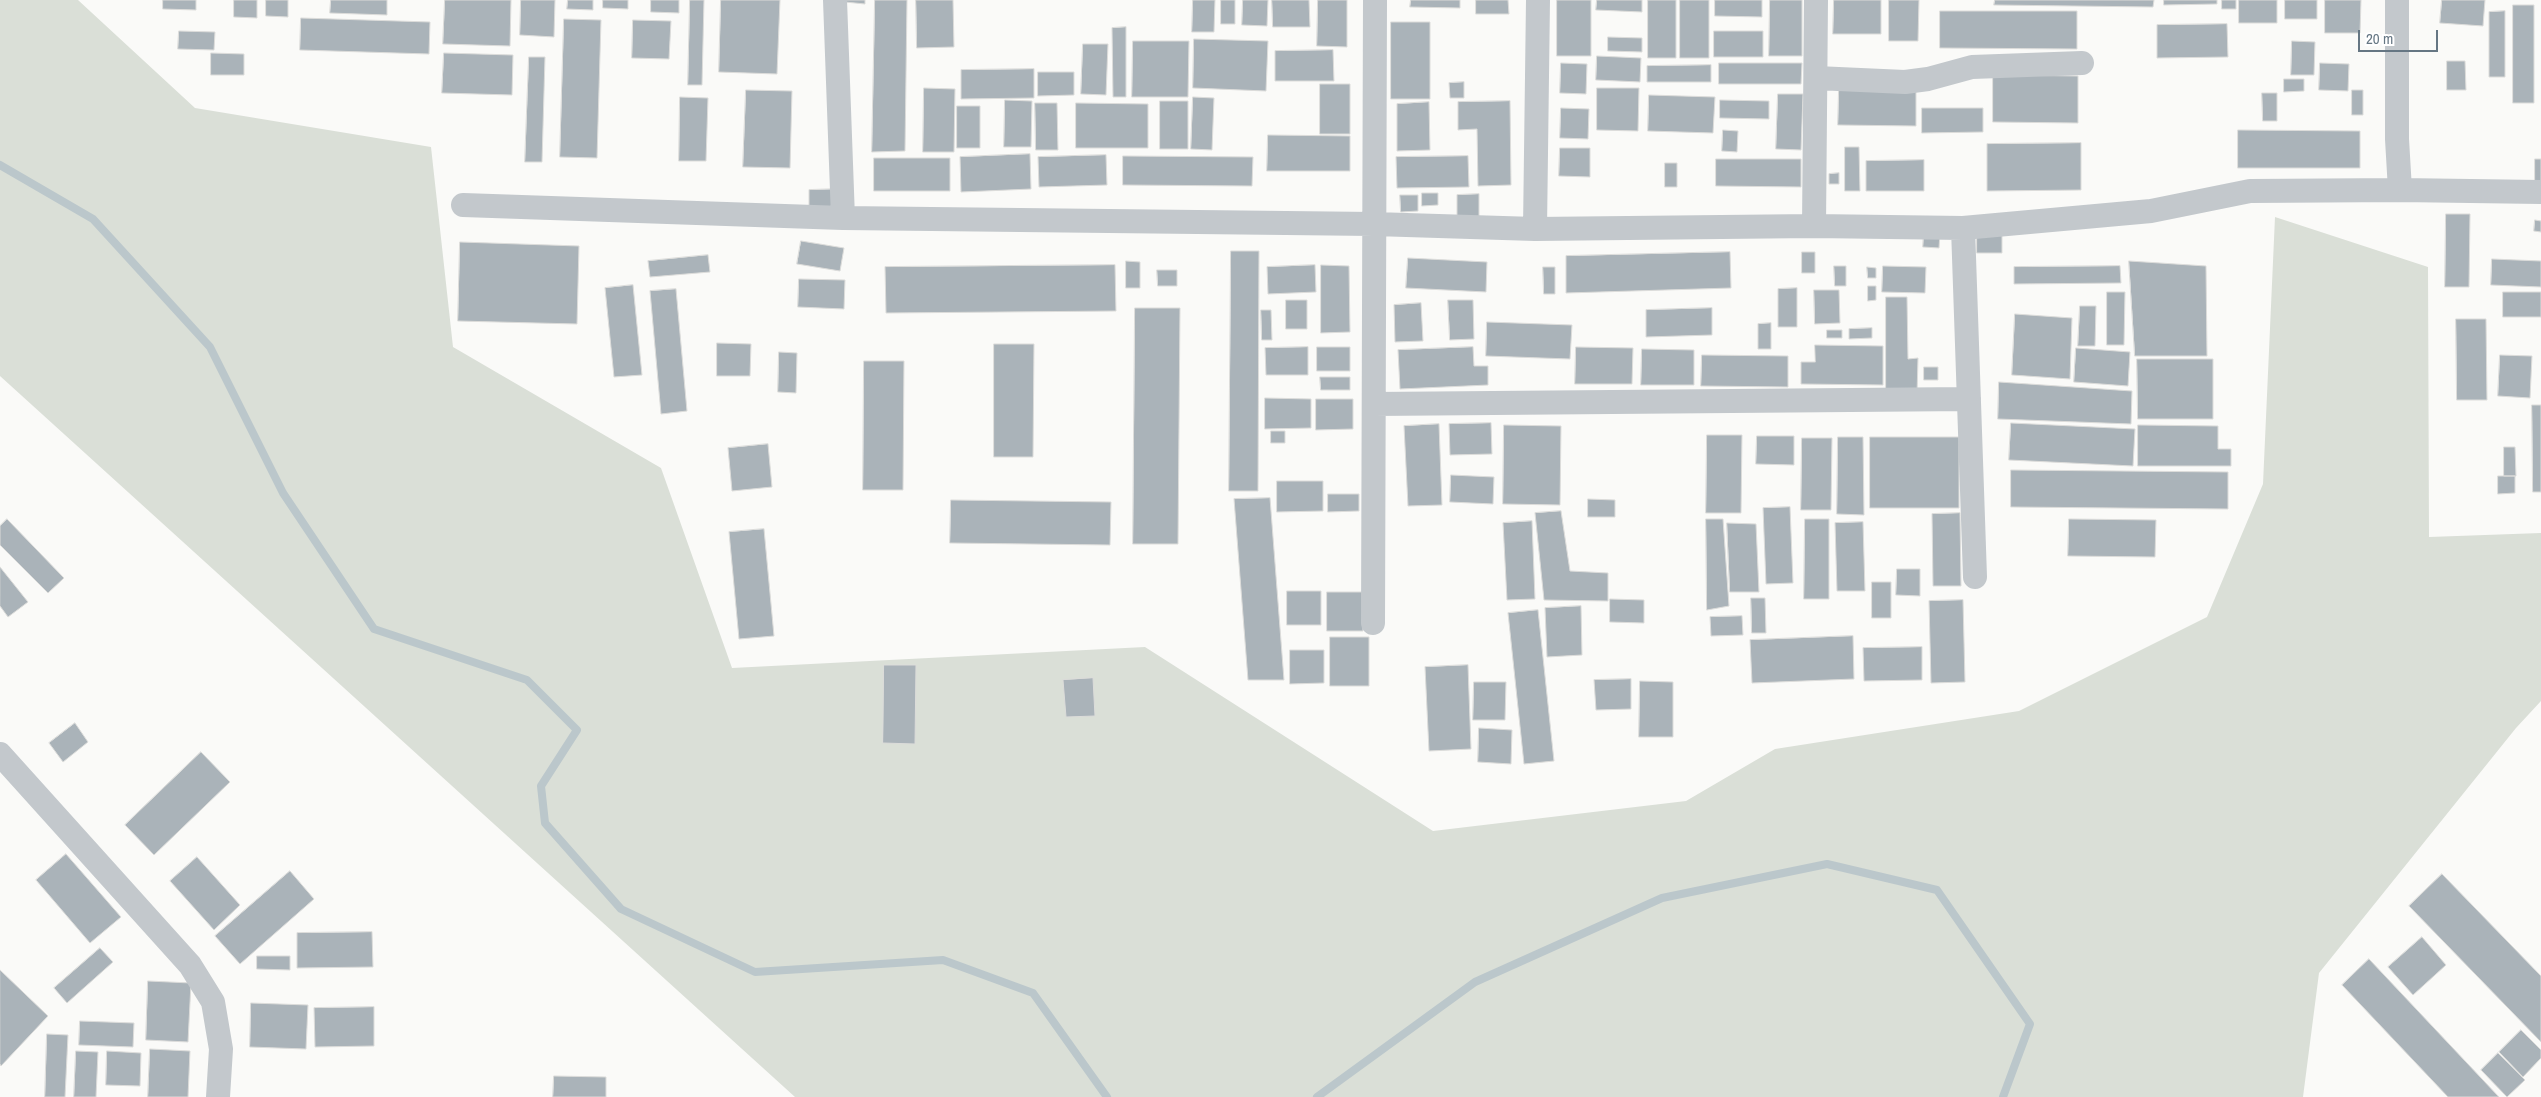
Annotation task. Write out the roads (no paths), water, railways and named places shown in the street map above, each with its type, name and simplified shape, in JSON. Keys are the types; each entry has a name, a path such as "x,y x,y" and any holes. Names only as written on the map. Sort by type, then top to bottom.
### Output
{"street":[{"path":"835,0 842,218"},
{"path":"1374,623 1375,0"},
{"path":"1535,229 1538,0"},
{"path":"1814,226 1816,0"},
{"path":"2397,0 2398,164 2400,190"},
{"path":"1816,78 1905,82 1928,79 1972,67 2082,63"},
{"path":"463,205 842,218 1374,224 1535,229 1814,226 1963,228 2151,211 2250,191 2400,190 2541,192"},
{"path":"1963,228 1975,577"},
{"path":"1374,404 1969,399"},
{"path":"0,754 190,965 213,1002 221,1049 218,1097"}],"waterway":[{"path":"0,165 93,219 210,347 283,493 374,629 527,680 577,730 541,786 545,823 621,909 755,972 943,960 1033,993 1107,1097"},
{"path":"1317,1097 1475,982 1662,898 1827,864 1937,890 2030,1024 2003,1097"}]}
